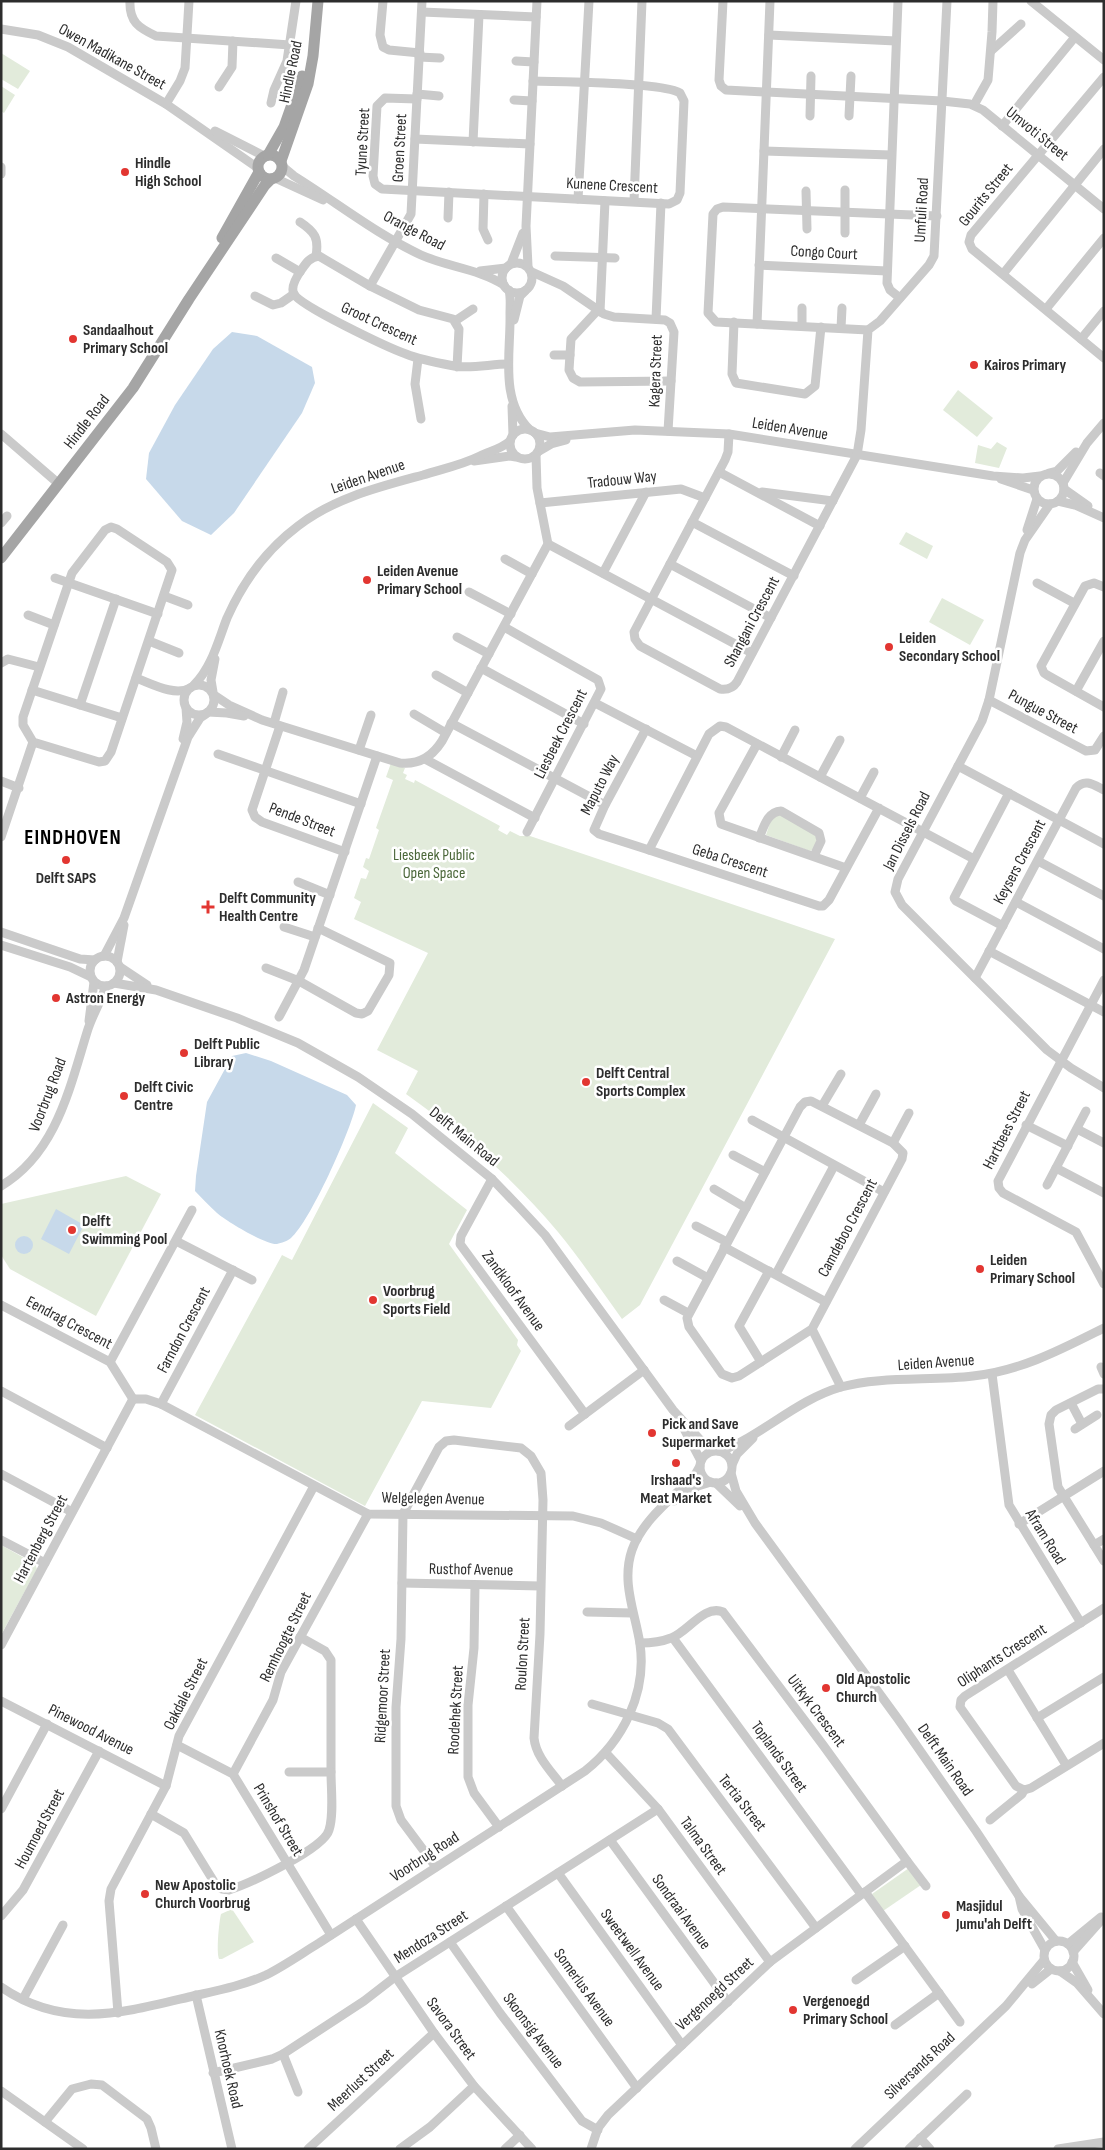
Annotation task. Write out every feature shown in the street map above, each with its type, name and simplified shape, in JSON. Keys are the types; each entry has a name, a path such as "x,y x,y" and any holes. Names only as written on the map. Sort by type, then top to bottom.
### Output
{"main road":[{"name":"Hindle Road","path":"282,164 308,84 313,56 318,1"},
{"name":"Hindle Road","path":"266,156 277,143 291,111 300,85 316,16"},
{"path":"266,156 277,157 282,164 280,175 273,179 265,178 259,170 259,162 266,156"},
{"name":"Hindle Road","path":"189,299 259,170"},
{"name":"Hindle Road","path":"1,558 133,388 189,299 265,185 273,179"}],"street":[{"path":"130,1 132,21 140,28 162,38 290,44"},
{"path":"166,104 183,74 188,39 189,1"},
{"path":"271,103 274,90 285,70 296,1"},
{"path":"384,1 380,35 383,47 389,50 440,58"},
{"name":"Groen Street","path":"370,286 410,217 413,191 422,1"},
{"path":"510,332 520,296 528,288 530,269 526,226 537,1"},
{"path":"578,199 589,1"},
{"path":"634,201 642,1"},
{"name":"Umvoti Street","path":"723,1 719,83 723,88 729,91 942,101 974,105 1104,209"},
{"path":"757,324 770,1"},
{"path":"898,1 887,271 888,286 900,298"},
{"name":"Umfuli Road","path":"868,330 880,321 929,265 934,256 947,1"},
{"path":"974,105 988,80 991,51 992,1"},
{"path":"1032,1 1104,60"},
{"path":"422,12 536,17"},
{"path":"473,142 479,15"},
{"path":"991,51 1020,24"},
{"name":"Owen Madikane Street","path":"1,30 38,35 56,41 166,104 259,170"},
{"path":"769,35 896,41"},
{"path":"1002,126 1075,37"},
{"path":"219,87 232,67 233,41"},
{"path":"516,61 534,62"},
{"path":"810,116 811,76"},
{"path":"848,116 851,76"},
{"name":"Gourits Street","path":"1104,77 969,237 972,249 1104,358"},
{"name":"Kunene Crescent","path":"413,191 605,201 674,202 680,193 683,98 680,93 672,89 639,86 533,81"},
{"path":"417,97 439,96"},
{"name":"Tyune Street","path":"413,191 382,189 375,184 373,176 378,104 385,98 417,97"},
{"path":"514,100 532,100"},
{"name":"Owen Madikane Street","path":"177,111 266,156"},
{"path":"415,139 530,144"},
{"path":"1003,274 1104,149"},
{"path":"764,151 891,155"},
{"name":"Orange Road","path":"282,164 294,176 396,242 432,260 483,274 506,287"},
{"path":"1,167 1,174"},
{"name":"Orange Road","path":"273,179 348,212"},
{"path":"845,190 845,233"},
{"path":"806,191 807,229"},
{"path":"448,218 449,192"},
{"path":"484,194 483,230 488,240"},
{"path":"605,201 599,312 572,338 570,373 573,378 580,382 671,380"},
{"path":"656,319 661,203"},
{"path":"856,455 861,430 868,330 716,322 708,314 712,216 721,207 937,216"},
{"path":"255,296 273,305 281,303 294,294 294,284 300,272 310,259 316,256 317,237 312,230 300,222"},
{"path":"526,226 502,276 506,287 510,332 508,364 511,396 511,450 528,468 537,488"},
{"path":"1046,309 1104,238"},
{"name":"Groot Crescent","path":"316,256 327,260 370,286 419,310 456,321"},
{"path":"555,256 615,258"},
{"path":"276,258 300,272"},
{"path":"508,266 522,263 530,269"},
{"name":"Congo Court","path":"759,265 887,271"},
{"name":"Orange Road","path":"468,270 491,271 508,266"},
{"name":"Kagera Street","path":"530,269 550,281 563,286 599,312 614,317 668,321 673,328 668,431"},
{"path":"506,287 516,293 550,281"},
{"name":"Groot Crescent","path":"294,294 300,300 335,320 418,359 457,367 508,364"},
{"path":"802,308 802,326"},
{"path":"841,328 842,308"},
{"path":"457,367 459,330 456,321 473,309"},
{"path":"1081,339 1104,311"},
{"path":"734,322 732,374 736,383 805,394 814,386 821,327"},
{"path":"554,355 570,355"},
{"path":"418,359 414,384 421,419"},
{"path":"167,689 180,698 185,706 195,714 227,713 262,720 408,764 425,759 437,749 548,544 537,488 537,453 540,442 533,431 521,420 511,396"},
{"path":"1049,473 1058,476 1064,486 1104,518 1075,505 1037,499 1033,490 1040,476 1049,473 1057,471 1087,443 1104,423"},
{"path":"512,438 521,430 533,431"},
{"name":"Leiden Avenue","path":"533,431 550,437 581,436 635,430 729,434 993,476 1023,478 1040,476"},
{"path":"1,434 59,484"},
{"name":"Shangani Crescent","path":"729,434 728,452 719,472 635,629 634,639 640,646 720,689 729,689 736,684 834,502 856,455"},
{"name":"Leiden Avenue","path":"537,453 551,444 581,436"},
{"name":"Leiden Avenue","path":"192,686 207,669 234,603 249,578 267,555 298,526 317,513 364,491 471,461 500,448 512,438"},
{"path":"1054,503 1087,443"},
{"path":"518,458 529,459 537,453"},
{"name":"Leiden Avenue","path":"471,461 478,462 510,456 518,458"},
{"path":"719,472 820,526"},
{"name":"Leiden Avenue","path":"993,476 1033,490"},
{"name":"Tradouw Way","path":"540,503 681,489 705,498"},
{"path":"603,573 646,492"},
{"path":"757,492 834,502"},
{"name":"Jan Dissels Road","path":"1037,499 1017,564 989,700 982,721 898,879 897,897 902,905 974,978 1060,1061 1104,1088"},
{"name":"Jan Dissels Road","path":"1025,540 1054,503"},
{"path":"1,523 8,516"},
{"path":"692,522 794,576"},
{"path":"2,835 33,742 23,721 24,712 68,582 81,560 105,530 117,529 170,565 172,574 111,752 107,759 102,762 33,742"},
{"path":"548,544 752,653"},
{"path":"504,559 532,574"},
{"path":"670,564 771,618"},
{"path":"55,578 158,614"},
{"path":"1037,583 1074,603"},
{"path":"1104,587 1094,583 1088,584 1074,603 1041,666 1047,675 1104,707"},
{"path":"469,592 511,614"},
{"path":"164,596 188,605"},
{"path":"80,705 116,599"},
{"path":"28,615 54,624"},
{"name":"Liesbeek Crescent","path":"504,627 598,680 601,689 527,832"},
{"path":"457,637 489,654"},
{"name":"Leiden Avenue","path":"213,693 211,680 220,640"},
{"path":"148,641 179,653"},
{"path":"1076,692 1104,641"},
{"path":"1,663 8,659 39,667"},
{"path":"481,668 584,724"},
{"path":"436,675 468,693"},
{"path":"136,678 167,689 183,691 192,686 204,685 229,705 262,720"},
{"path":"177,764 187,722 184,697 192,686"},
{"path":"32,690 122,718"},
{"name":"Pende Street","path":"284,692 265,770 252,810 255,817 262,822 345,852"},
{"path":"104,956 124,918 188,737 200,718 213,706 213,693"},
{"name":"Pungue Street","path":"989,700 1086,751 1095,750 1104,736"},
{"path":"595,702 697,756"},
{"path":"414,714 446,732"},
{"path":"360,750 371,715"},
{"path":"452,723 605,805"},
{"path":"649,850 697,756 712,730 720,726 726,727 974,859"},
{"name":"Maputo Way","path":"646,729 594,828 595,831 649,850"},
{"path":"781,757 795,730"},
{"path":"820,777 840,740"},
{"path":"757,744 719,816 720,822 759,838 846,868"},
{"path":"218,754 361,804"},
{"path":"279,1017 299,981 377,756"},
{"path":"425,759 534,818"},
{"path":"958,766 1104,844"},
{"path":"860,798 874,772"},
{"path":"1,781 19,788"},
{"name":"Keysers Crescent","path":"974,978 1059,820 1080,785 1090,783 1104,790"},
{"path":"1002,926 954,899 1009,794"},
{"name":"Geba Crescent","path":"649,850 823,906 829,900 879,808"},
{"path":"759,838 770,816 774,812 781,811 819,833 821,841 814,856"},
{"path":"1038,860 1104,896"},
{"path":"298,882 330,895"},
{"path":"1016,902 1104,949"},
{"path":"89,1026 110,985 119,976 118,964 124,918"},
{"path":"266,968 299,981 356,1013 362,1014 368,1011 389,975 391,966 388,960 316,933 284,927"},
{"path":"1,932 80,959 94,960 104,956 111,957 118,964"},
{"path":"1,945 70,967 93,980 110,985"},
{"path":"989,951 1104,1012"},
{"path":"89,1026 93,980 90,969 94,960"},
{"name":"Delft Main Road","path":"118,964 156,990"},
{"path":"1060,1061 1104,980"},
{"name":"Delft Main Road","path":"110,985 156,990 244,1021 324,1056 412,1114 492,1179 545,1235 673,1410 704,1444 719,1451"},
{"name":"Voorbrug Road","path":"1,1186 21,1173 34,1160 51,1134 89,1026"},
{"name":"Hartbees Street","path":"1060,1061 998,1178 999,1188 1003,1193 1076,1232 1104,1284"},
{"path":"822,1106 841,1074"},
{"path":"858,1125 876,1094"},
{"path":"664,1300 688,1313 803,1103 811,1101 893,1143 909,1113"},
{"path":"1047,1185 1086,1110"},
{"path":"752,1120 783,1139 884,1192"},
{"path":"1026,1125 1068,1146"},
{"path":"1077,1129 1104,1143"},
{"name":"Camdeboo Crescent","path":"688,1313 689,1327 725,1376 736,1378 812,1329 902,1156 901,1150 893,1143"},
{"path":"733,1156 765,1172"},
{"path":"761,1362 739,1326 834,1166"},
{"path":"1056,1168 1104,1193"},
{"name":"Zandkloof Avenue","path":"492,1179 461,1236 460,1244 585,1414"},
{"path":"714,1189 746,1208"},
{"path":"110,1362 192,1210"},
{"path":"696,1226 772,1273 826,1302"},
{"path":"176,1241 252,1280"},
{"path":"677,1261 708,1278"},
{"name":"Farndon Crescent","path":"161,1404 233,1270"},
{"name":"Eendrag Crescent","path":"1,1304 110,1362 133,1399"},
{"name":"Leiden Avenue","path":"719,1451 804,1402 841,1387 871,1382 944,1379 992,1374 1032,1362 1104,1328"},
{"path":"812,1329 841,1387"},
{"path":"569,1426 644,1370"},
{"name":"Afram Road","path":"992,1374 1009,1505 1081,1623"},
{"path":"1104,1389 1098,1389 1056,1410 1051,1415 1049,1424 1056,1479 1064,1496 1104,1561"},
{"path":"1,1391 107,1448"},
{"name":"Welgelegen Avenue","path":"133,1399 146,1399 161,1404 368,1514 573,1516 586,1518 636,1539"},
{"name":"Hartenberg Street","path":"1,1645 133,1399"},
{"path":"1071,1403 1078,1427 1097,1415"},
{"name":"Delft Main Road","path":"673,1410 701,1463"},
{"name":"Leiden Avenue","path":"732,1469 740,1450 770,1423"},
{"name":"Roulon Street","path":"403,1514 440,1447 446,1441 454,1440 516,1446 526,1450 541,1473 535,1746 539,1755 562,1786"},
{"path":"719,1451 729,1456 732,1469 724,1481 714,1483 703,1476 701,1463 710,1452 719,1451"},
{"name":"Voorbrug Road","path":"1,1987 52,2010 76,2015 118,2013 242,1984 265,1975 331,1935 585,1771 606,1753 619,1736 630,1715 639,1680 640,1643 632,1613 627,1574 631,1552 636,1539 645,1526 696,1475 701,1463"},
{"name":"Delft Main Road","path":"732,1469 736,1491 755,1523"},
{"path":"1019,1524 1104,1470"},
{"path":"1,1474 72,1512"},
{"name":"Delft Main Road","path":"714,1483 735,1500 755,1523 898,1719 1019,1896 1056,1941"},
{"name":"Voorbrug Road","path":"661,1509 698,1486 714,1483"},
{"name":"Oakdale Street","path":"118,2013 110,1894 166,1786 177,1745 185,1726 314,1486"},
{"name":"Remhoogte Street","path":"233,1774 273,1700 279,1676 368,1514"},
{"name":"Ridgemoor Street","path":"403,1514 401,1639 396,1707 396,1806 401,1820 436,1867"},
{"path":"1094,1545 1104,1539"},
{"path":"1,1540 45,1563"},
{"name":"Rusthof Avenue","path":"402,1583 540,1586"},
{"name":"Roodehek Street","path":"475,1585 474,1648 468,1705 468,1777 474,1793 500,1827"},
{"path":"1081,1623 1104,1608"},
{"name":"Uitkyk Crescent","path":"640,1643 673,1638 709,1612 720,1611 726,1615 926,1886"},
{"path":"587,1612 632,1613"},
{"name":"Oliphants Crescent","path":"1024,1790 1016,1786 960,1707 961,1700 1081,1623"},
{"path":"151,1814 184,1832 216,1885 222,1889 232,1889 287,1864 324,1839 329,1832 332,1663 325,1651 300,1637"},
{"name":"Toplands Street","path":"673,1638 960,2022"},
{"path":"1008,1670 1066,1766"},
{"path":"1037,1718 1104,1677"},
{"name":"Pinewood Avenue","path":"1,1701 166,1786"},
{"name":"Tertia Street","path":"592,1704 658,1723 672,1734 816,1928"},
{"path":"1,1809 47,1724"},
{"path":"990,1820 1022,1794 1024,1790 1031,1788 1104,1743"},
{"name":"Prinshof Street","path":"177,1745 233,1774 331,1935"},
{"name":"Houmoed Street","path":"1,1916 24,1890 99,1751"},
{"name":"Talma Street","path":"606,1753 658,1809 770,1962"},
{"path":"289,1772 331,1772"},
{"name":"Mendoza Street","path":"213,2073 272,2059 283,2054 364,2001 395,1977 658,1809"},
{"name":"Sondraai Avenue","path":"610,1840 728,2002"},
{"path":"863,1893 907,1861"},
{"name":"Sweetwell Avenue","path":"558,1873 682,2045"},
{"name":"Vergenoegd Street","path":"591,2149 598,2130 608,2115 770,1962 863,1893"},
{"name":"Delft Main Road","path":"1019,1896 1022,1909 1045,1950"},
{"name":"Somerlus Avenue","path":"506,1906 637,2088"},
{"path":"1068,1944 1104,1916"},
{"path":"1104,1916 1073,1952 1072,1962 1104,2014"},
{"name":"Savora Street","path":"356,1919 434,2033 474,2086 532,2149"},
{"path":"24,1999 63,1925"},
{"path":"1073,1952 1068,1944 1056,1941 1045,1950 1044,1960 1076,1982 1096,2003"},
{"name":"Skoonsig Avenue","path":"450,1942 500,2013 582,2121 598,2130"},
{"path":"856,1980 905,1946"},
{"name":"Silversands Road","path":"855,2149 1006,2006 1044,1960"},
{"path":"1056,1970 1065,1969 1072,1962"},
{"name":"Silversands Road","path":"1006,2006 1056,1970"},
{"path":"895,2025 939,1993"},
{"name":"Knorhoek Road","path":"196,1995 232,2149"},
{"name":"Meerlust Street","path":"312,2148 434,2033"},
{"path":"283,2054 298,2092"},
{"path":"45,2122 72,2089 91,2084 102,2085 146,2119 151,2128 156,2149"},
{"path":"400,2149 430,2127 474,2086"},
{"path":"1,2091 82,2149"},
{"path":"909,2149 967,2094"},
{"path":"506,2149 520,2135"},
{"path":"920,2138 930,2149"},
{"path":"1058,2149 1104,2142"}],"green space":[{"path":"1,53 30,71 18,89 1,79"},
{"path":"1,86 15,95 4,113 1,111"},
{"path":"958,390 993,418 977,437 943,410"},
{"path":"997,442 1007,448 999,468 975,463 978,445 991,449"},
{"path":"906,532 933,546 927,559 899,544"},
{"path":"942,598 984,620 970,645 929,622"},
{"name":"Delft Central Sports Complex","path":"391,763 405,768 403,773 407,775 405,779 414,783 415,780 500,826 498,830 507,835 510,831 520,836 530,836 835,939 640,1305 622,1319 583,1264 524,1194 467,1141 406,1094 418,1071 377,1050 428,953 354,919 361,902 354,898 361,878 366,879 369,871 363,867 366,858 369,859 379,830 376,828 393,780 386,777"},
{"path":"778,813 818,836 814,849 810,851 766,835 772,817"},
{"name":"Voorbrug Sports Field","path":"373,1103 408,1128 395,1153 467,1210 449,1244 518,1340 517,1345 521,1351 491,1408 422,1401 365,1506 195,1415 282,1255 292,1260"},
{"name":"Delft Swimming Pool","path":"126,1176 161,1194 96,1316 10,1269 1,1255 1,1204"},
{"path":"1,1545 35,1564 37,1569 1,1635"},
{"path":"909,1868 921,1885 883,1911 872,1894"},
{"path":"232,1909 254,1942 219,1959 218,1944 221,1914"}],"water":[{"path":"232,332 257,336 312,367 315,383 302,413 234,513 211,535 182,521 146,479 149,453 175,405 213,349"},
{"path":"246,1053 271,1061 347,1095 356,1105 338,1154 319,1195 299,1229 291,1238 277,1244 264,1241 222,1217 195,1191 207,1102 232,1056"},
{"path":"56,1209 84,1225 69,1254 41,1239"},
{"path":"20,1236 28,1236 33,1241 31,1252 20,1254 15,1249 15,1241"}],"place":[{"name":"Hindle High School","path":"125,172"},
{"name":"Sandaalhout Primary School","path":"73,339"},
{"name":"Kairos Primary","path":"974,365"},
{"name":"Leiden Avenue Primary School","path":"367,580"},
{"name":"Leiden Secondary School","path":"889,647"},
{"name":"Delft SAPS","path":"66,860"},
{"name":"Delft Community Health Centre","path":"208,907"},
{"name":"Astron Energy","path":"56,998"},
{"name":"Delft Public Library","path":"184,1053"},
{"name":"Delft Central Sports Complex","path":"586,1082"},
{"name":"Delft Civic Centre","path":"124,1096"},
{"name":"Delft Swimming Pool","path":"72,1230"},
{"name":"Leiden Primary School","path":"980,1269"},
{"name":"Voorbrug Sports Field","path":"373,1300"},
{"name":"Pick and Save Supermarket","path":"652,1433"},
{"name":"Irshaad's Meat Market","path":"676,1463"},
{"name":"Old Apostolic Church","path":"826,1688"},
{"name":"New Apostolic Church Voorbrug","path":"145,1894"},
{"name":"Masjidul Jumu'ah Delft","path":"946,1915"},
{"name":"Vergenoegd Primary School","path":"793,2010"}],"district":[{"name":"EINDHOVEN","path":"73,837"}],"park label":[{"name":"Liesbeek Public Open Space","path":"434,864"}]}
